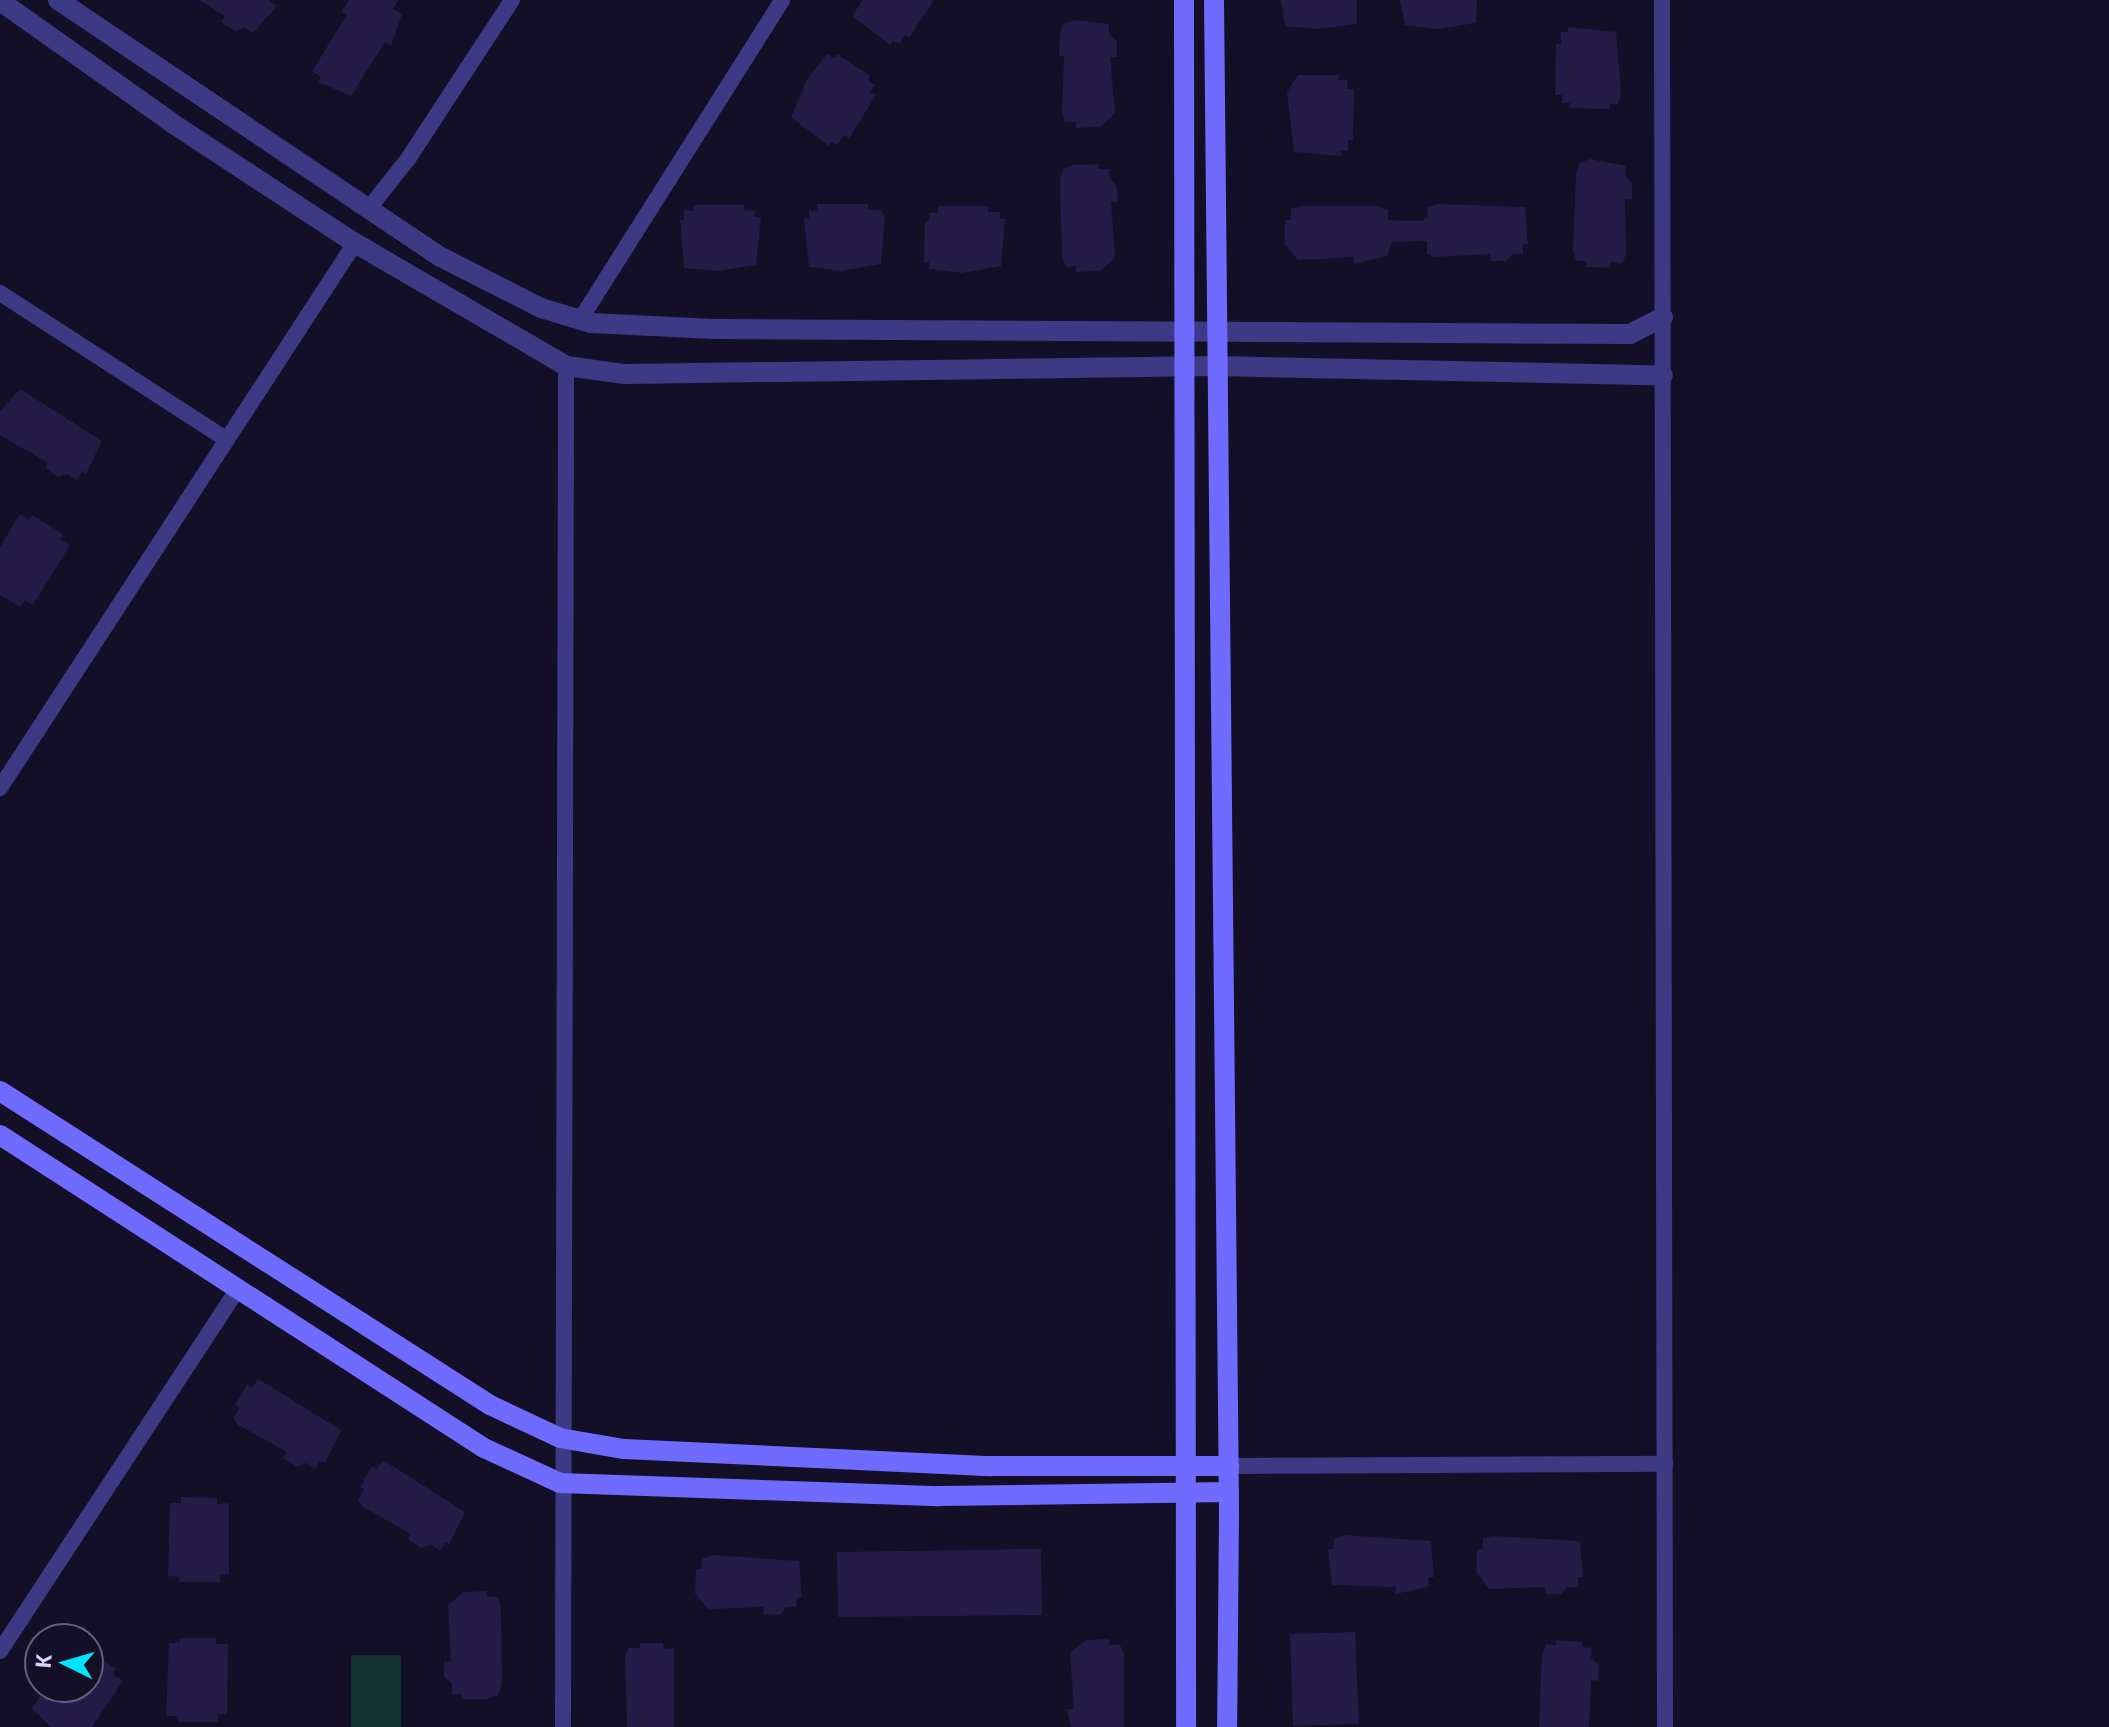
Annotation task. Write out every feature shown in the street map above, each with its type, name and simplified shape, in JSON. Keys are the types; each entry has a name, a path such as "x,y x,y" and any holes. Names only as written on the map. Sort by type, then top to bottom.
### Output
{"main road":[{"path":"1184,0 1186,1727"},
{"path":"1214,0 1215,366 1229,1466 1227,1727"},
{"path":"0,1091 490,1405 560,1438 624,1449 991,1466 1229,1466"},
{"path":"0,1135 484,1448 560,1483 939,1496 1229,1492"}],"street":[{"path":"58,0 441,257 541,308 580,320 714,329 1186,329 1215,332 1630,334 1663,317"},
{"path":"369,208 408,159 512,0"},
{"path":"580,320 782,0"},
{"path":"1662,0 1665,1727"},
{"path":"0,1 172,123 355,243 566,366 625,374 1215,366 1663,375"},
{"path":"0,788 224,438 355,243"},
{"path":"0,293 224,438"},
{"path":"563,1727 560,1438 566,366"},
{"path":"0,1651 239,1287"},
{"path":"1229,1466 1665,1464"}],"green space":[{"path":"351,1655 401,1655 401,1727 351,1727"}],"building":[{"path":"199,0 268,0 277,6 253,33 244,28 235,31 221,22 225,16"},
{"path":"349,0 399,0 393,9 402,14 391,46 385,42 351,96 318,82 321,77 312,71 347,15 341,12"},
{"path":"863,0 934,0 909,38 905,35 899,44 893,41 890,45 852,16"},
{"path":"1281,0 1357,0 1357,24 1318,29 1285,26"},
{"path":"1400,0 1477,0 1476,23 1437,29 1405,25"},
{"path":"1073,20 1109,24 1109,35 1117,41 1117,57 1110,57 1115,113 1100,127 1076,128 1076,122 1065,122 1062,112 1064,56 1059,56 1060,35 1062,25"},
{"path":"1568,27 1616,32 1621,92 1618,104 1610,104 1610,109 1570,108 1570,103 1562,103 1562,95 1555,95 1556,44 1561,44 1561,32 1568,32"},
{"path":"827,54 834,58 837,54 870,76 868,80 875,85 870,92 876,95 849,138 844,135 837,145 832,142 829,146 791,117 807,80"},
{"path":"1298,75 1339,75 1339,80 1347,80 1347,89 1354,89 1353,140 1348,140 1348,151 1341,151 1341,156 1294,152 1287,92"},
{"path":"1590,159 1626,166 1625,176 1632,183 1632,199 1625,199 1626,255 1622,263 1610,262 1610,268 1586,267 1587,261 1576,261 1573,250 1576,173 1579,163"},
{"path":"1099,164 1099,169 1109,169 1110,179 1117,186 1118,202 1111,202 1115,258 1100,271 1076,272 1076,266 1066,267 1062,257 1060,179 1063,169 1073,165"},
{"path":"817,204 868,204 868,210 880,210 885,217 881,264 841,271 809,267 804,219 809,219 809,210 817,211"},
{"path":"1438,204 1525,207 1528,244 1523,244 1523,254 1513,254 1506,261 1491,261 1490,254 1435,257 1427,254 1427,241 1392,242 1387,256 1354,264 1354,257 1298,260 1285,244 1285,220 1291,220 1291,209 1301,206 1378,206 1388,210 1388,220 1421,221 1428,218 1427,207"},
{"path":"693,205 744,205 744,210 755,211 755,217 761,217 756,265 717,271 684,268 680,220 684,220 684,211 693,211"},
{"path":"938,206 989,206 988,212 1000,212 1000,219 1005,219 1001,266 962,273 929,269 929,262 924,262 925,221 929,221 929,213 938,213"},
{"path":"20,389 102,441 86,474 82,471 77,480 68,474 58,477 45,468 48,463 0,435 0,411"},
{"path":"20,514 29,520 32,515 63,534 60,539 70,545 33,605 25,600 21,607 0,595 0,547"},
{"path":"258,1379 341,1430 325,1463 320,1461 315,1469 306,1463 297,1467 283,1458 287,1452 238,1425 233,1418 240,1408 235,1405 247,1385 252,1388"},
{"path":"383,1460 465,1512 449,1545 445,1542 440,1551 431,1545 421,1548 408,1539 411,1534 363,1507 358,1500 364,1489 360,1487 372,1466 377,1469"},
{"path":"181,1497 217,1498 217,1504 229,1503 229,1574 220,1574 220,1582 179,1582 179,1577 168,1576 170,1503 181,1503"},
{"path":"1344,1535 1431,1541 1434,1577 1429,1577 1428,1587 1395,1594 1396,1587 1332,1585 1328,1549 1333,1549 1334,1538"},
{"path":"1483,1538 1580,1541 1583,1577 1578,1577 1578,1587 1567,1587 1561,1594 1545,1594 1545,1587 1489,1589 1477,1573 1477,1549 1483,1549"},
{"path":"1041,1549 1042,1615 838,1617 837,1552"},
{"path":"712,1555 799,1561 802,1598 797,1597 796,1607 786,1607 780,1615 763,1614 764,1607 708,1609 695,1593 696,1569 701,1569 702,1559"},
{"path":"487,1591 487,1597 498,1597 501,1607 502,1684 498,1695 488,1699 462,1699 462,1694 452,1694 452,1683 444,1677 444,1661 451,1661 448,1605 464,1592"},
{"path":"1355,1632 1359,1724 1293,1726 1290,1634"},
{"path":"180,1638 216,1638 216,1644 228,1644 227,1714 218,1714 218,1722 178,1722 178,1716 166,1716 169,1643 180,1643"},
{"path":"1109,1639 1109,1645 1120,1645 1124,1655 1124,1727 1071,1727 1067,1709 1074,1709 1070,1653 1086,1640"},
{"path":"1556,1640 1582,1642 1582,1647 1592,1648 1591,1658 1599,1665 1598,1681 1591,1680 1589,1727 1539,1727 1542,1654 1546,1644 1556,1645"},
{"path":"640,1643 663,1643 664,1649 674,1648 674,1727 627,1727 625,1656 628,1648 640,1648"},
{"path":"104,1661 116,1669 113,1674 123,1681 92,1727 51,1727 32,1709 36,1703 104,1703"}]}
